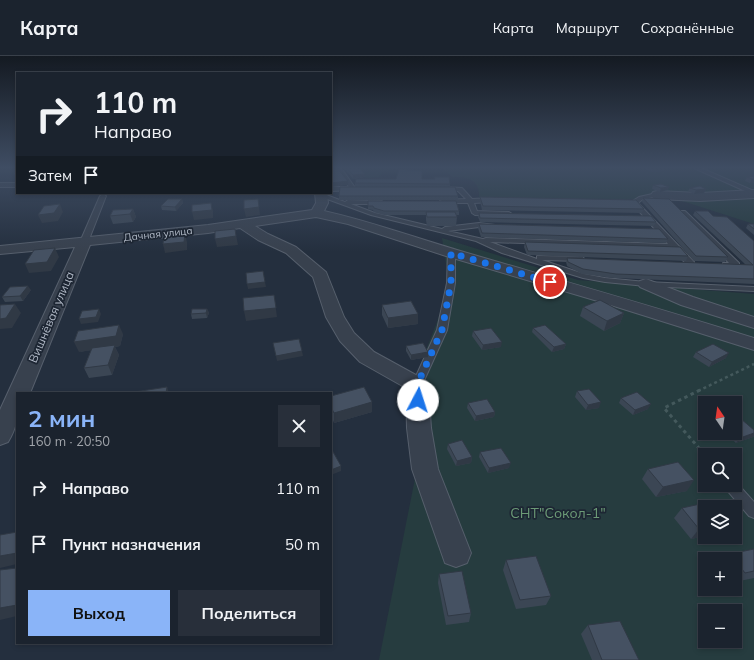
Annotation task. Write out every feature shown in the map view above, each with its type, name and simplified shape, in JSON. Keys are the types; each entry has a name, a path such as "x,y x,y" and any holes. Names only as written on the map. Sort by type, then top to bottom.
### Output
{"street":[{"path":"323,196 322,203 316,213 352,221 451,253 607,298 754,344"},
{"name":"Дачная улица","path":"0,250 243,224 316,213"},
{"path":"243,224 263,237 292,250 320,276 335,317 347,337 366,357 417,385 419,428 425,469 456,553"},
{"name":"Вишнёвая улица","path":"19,392 84,242"},
{"path":"646,284 687,301 754,323"},
{"path":"0,436 16,399"}],"lane":[{"path":"84,242 103,196"},
{"path":"331,196 340,202 373,214 478,240 583,276 604,280 646,284 754,289"},
{"path":"467,196 470,200 474,213 514,214"},
{"path":"628,202 636,202 642,198 651,196"},
{"path":"435,202 501,200"},
{"path":"340,202 388,202"},
{"path":"636,202 691,264"},
{"path":"683,212 736,266 721,265"},
{"path":"641,217 649,217"},
{"path":"437,230 479,225 502,226"},
{"path":"653,230 660,230"},
{"path":"478,240 675,246"},
{"path":"417,385 442,330 451,283 451,253"},
{"path":"527,257 590,260"},
{"path":"737,492 754,512"}],"path":[{"path":"699,448 664,408 754,364"}],"green space":[{"path":"754,196 754,224 679,200 479,197"},
{"name":"СНТ\"Сокол-1\"","path":"442,238 578,280 754,294 754,660 379,660 424,433 417,373 437,322 449,283"}],"building":[{"path":"480,197 636,200 644,209 483,206"},
{"path":"643,198 669,199 728,257 696,256"},
{"path":"168,199 182,199 175,207 161,206"},
{"path":"258,199 259,207 244,209 244,200"},
{"path":"368,201 456,201 459,211 384,211 374,208 373,206 368,206"},
{"path":"211,203 212,210 192,212 192,205"},
{"path":"60,204 54,213 38,215 44,206"},
{"path":"133,209 130,214 110,216 113,210"},
{"path":"695,211 708,211 713,216 727,217 754,241 754,279 616,274 583,269 568,262 567,258 753,265"},
{"path":"426,212 455,212 457,217 427,217"},
{"path":"479,213 651,216 656,222 480,218"},
{"path":"479,224 659,229 668,239 482,233"},
{"path":"748,224 754,224 754,229"},
{"path":"235,229 236,236 215,239 215,231"},
{"path":"185,234 184,242 163,244 164,236"},
{"path":"525,242 680,247 688,256 528,251"},
{"path":"55,248 47,262 25,264 34,250"},
{"path":"263,271 265,282 247,284 246,273"},
{"path":"28,286 20,296 2,297 10,287"},
{"path":"274,295 276,308 244,311 243,298"},
{"path":"600,300 624,313 607,321 583,307"},
{"path":"411,301 418,314 388,318 382,305"},
{"path":"15,304 6,318 0,319 0,305"},
{"path":"99,309 96,317 79,319 82,311"},
{"path":"192,309 207,309 206,313 191,314"},
{"path":"119,325 116,336 74,342 78,331"},
{"path":"545,325 566,344 554,347 533,328"},
{"path":"491,328 502,342 483,345 473,331"},
{"path":"299,339 302,351 276,356 273,343"},
{"path":"423,343 428,352 411,355 406,346"},
{"path":"713,344 729,353 712,362 696,352"},
{"path":"115,345 108,365 84,368 92,348"},
{"path":"167,387 166,392 134,392"},
{"path":"364,387 372,402 334,413 332,409 332,396"},
{"path":"589,389 601,402 588,405 577,391"},
{"path":"637,392 651,404 635,410 621,398"},
{"path":"487,399 495,412 476,416 468,403"},
{"path":"742,420 754,430 754,433 742,437"},
{"path":"462,440 472,457 457,461 448,444"},
{"path":"501,448 511,463 489,468 480,452"},
{"path":"332,450 341,466 332,470"},
{"path":"678,462 694,480 663,487 648,469"},
{"path":"698,504 698,528 682,508"},
{"path":"16,532 16,553 0,556 0,535"},
{"path":"754,549 754,571 745,573 742,569 742,552 740,552"},
{"path":"536,556 551,596 520,600 506,560"},
{"path":"16,568 16,605 0,608 0,570"},
{"path":"462,571 471,613 448,616 439,574"},
{"path":"620,621 639,660 602,660 588,625"}],"route":[{"path":"418,400 417,385 442,330 451,283 451,253 550,282"}]}
